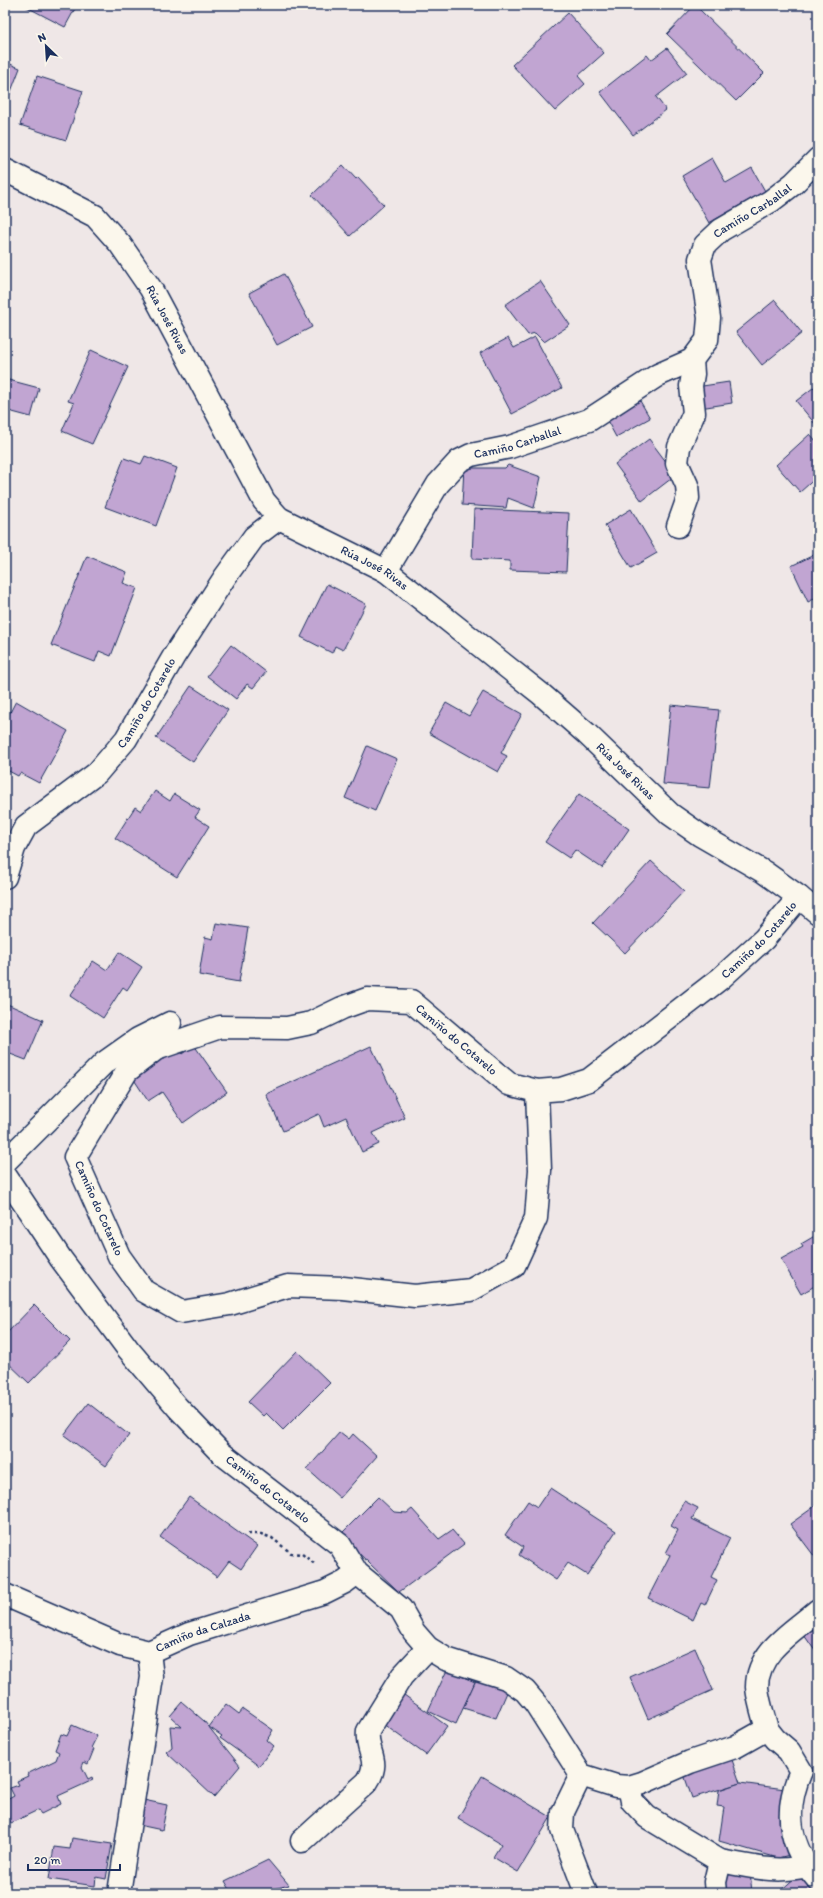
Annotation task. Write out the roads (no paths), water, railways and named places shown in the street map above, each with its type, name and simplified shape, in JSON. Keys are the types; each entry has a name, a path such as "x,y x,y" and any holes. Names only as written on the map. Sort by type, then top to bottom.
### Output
{"street":[{"name":"Camiño Carballal","path":"386,571 438,484 459,461 471,455 510,447 589,420 658,375 692,360 707,340 709,318 700,259 705,245 721,230 771,201 792,184 818,159"},
{"name":"Rúa José Rivas","path":"6,174 95,216 120,244 151,289 264,501 279,518 386,571 570,719 670,814 700,835 764,872 799,897 818,913"},
{"path":"678,526 688,498 687,485 678,463 679,447 694,413 691,386 693,374 692,360"},
{"name":"Camiño do Cotarelo","path":"5,877 14,848 26,826 97,773 126,739 174,656 225,577 254,537 279,518"},
{"name":"Camiño do Cotarelo","path":"537,1091 540,1170 536,1218 514,1266 471,1290 415,1296 343,1288 288,1286 230,1304 181,1312 144,1291 119,1256 75,1157 127,1071 156,1050 220,1027 287,1028 311,1023 342,1008 367,1000 411,1001 509,1084 537,1091 561,1089 589,1080 721,978 764,939 799,897"},
{"path":"5,1162 104,1063 138,1039 170,1023"},
{"name":"Camiño do Cotarelo","path":"5,1175 61,1259 96,1308 128,1349 178,1408 221,1453 340,1545 357,1573 401,1609 414,1632 428,1648 446,1659 506,1678 525,1691 536,1704 581,1775"},
{"name":"Camiño da Calzada","path":"5,1595 120,1645 149,1652 189,1634 325,1592 345,1582 357,1573"},
{"path":"812,1873 797,1847 791,1825 790,1805 810,1771 766,1729 757,1688 758,1671 767,1656 775,1646 818,1610"},
{"path":"302,1841 370,1778 374,1764 373,1754 367,1741 368,1731 402,1676 428,1648"},
{"path":"119,1893 152,1677 149,1652"},
{"path":"586,1893 562,1830 563,1812 581,1775 616,1786 629,1787 642,1783 690,1762 735,1747 766,1729"},
{"path":"629,1787 632,1801 647,1818 720,1861 773,1870 791,1870 812,1873"},
{"path":"716,1893 715,1882 720,1861"}]}
